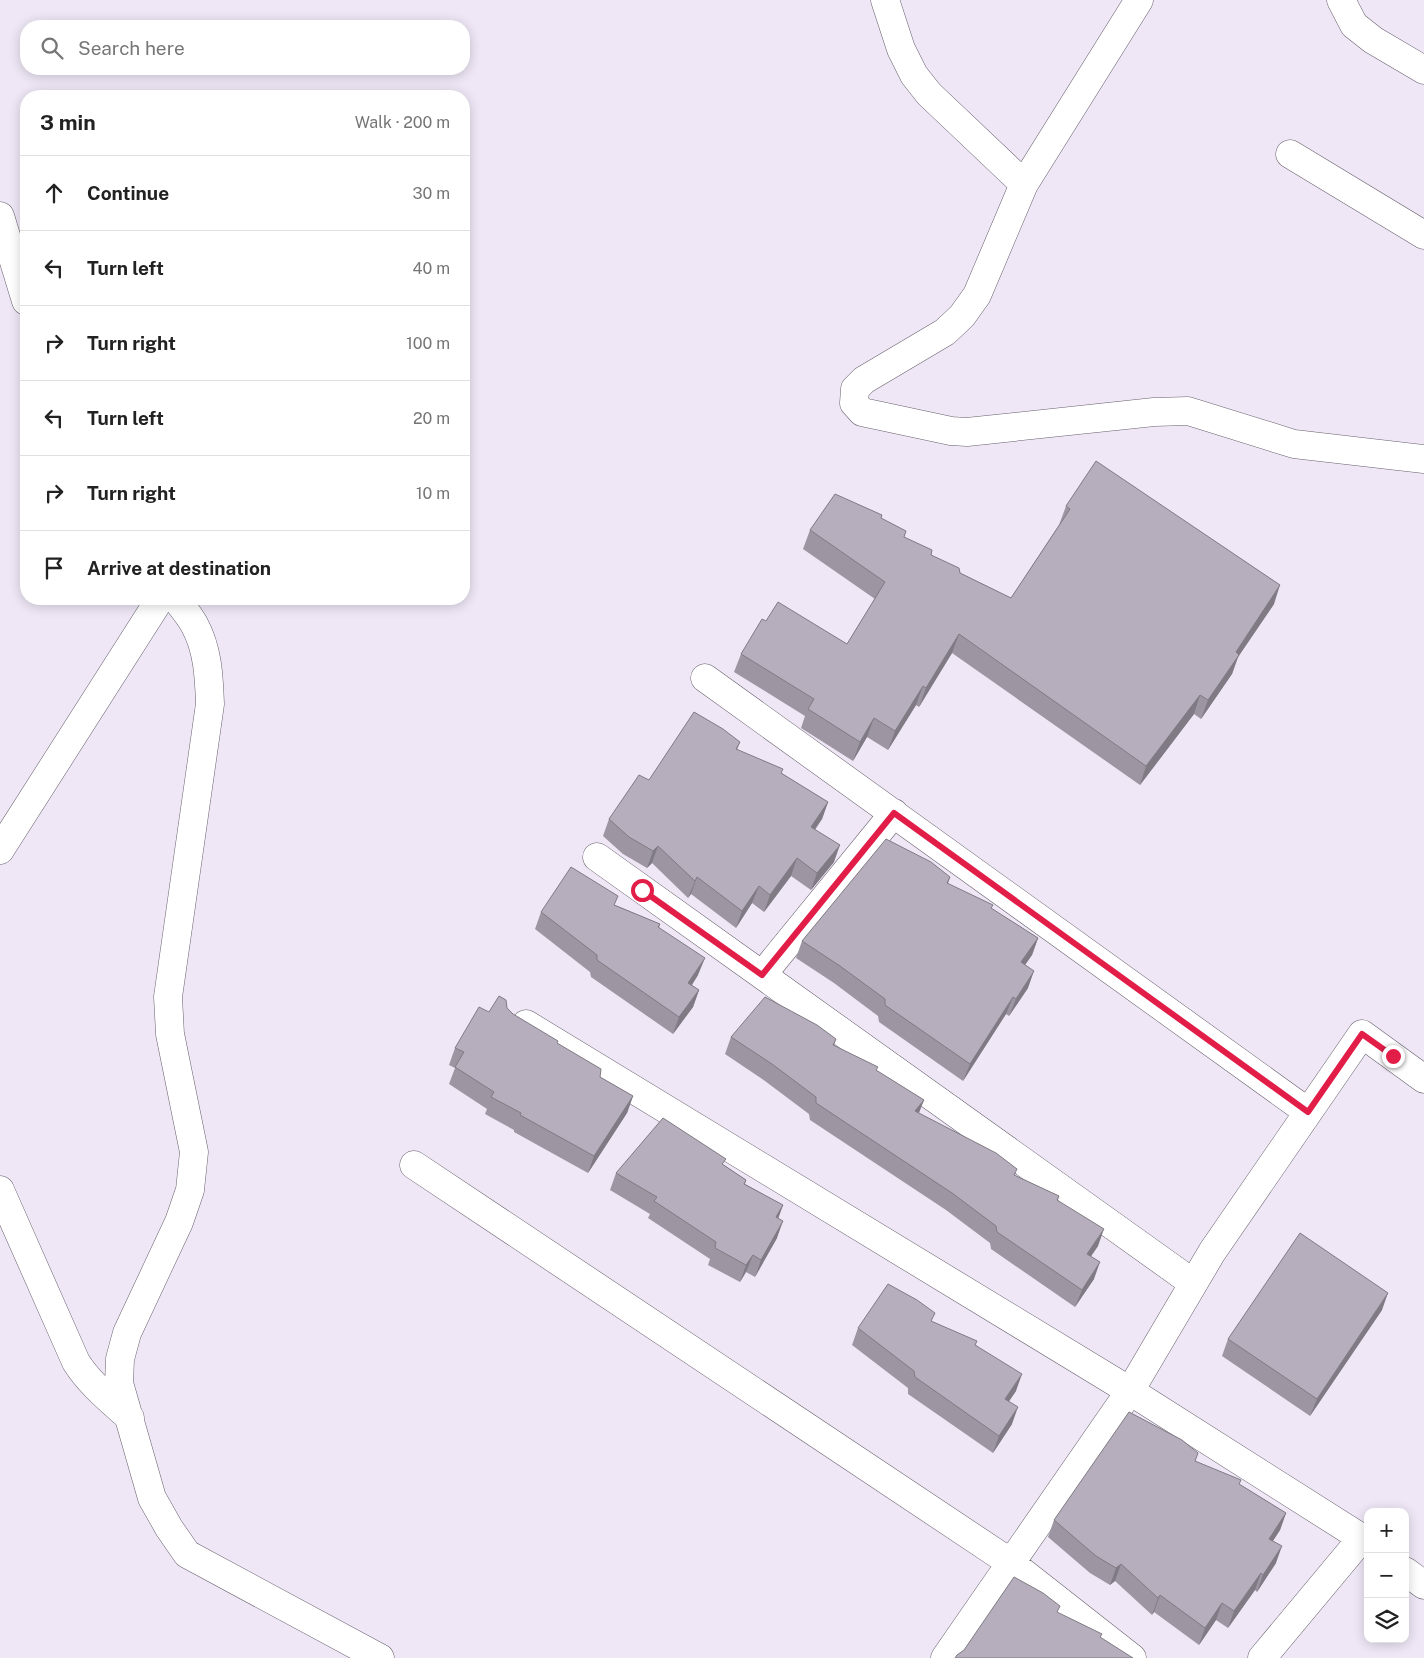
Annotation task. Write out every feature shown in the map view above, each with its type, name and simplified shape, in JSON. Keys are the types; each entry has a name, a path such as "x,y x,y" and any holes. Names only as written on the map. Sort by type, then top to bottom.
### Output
{"street":[{"path":"885,0 901,50 914,75 929,94 1024,184"},
{"path":"1139,0 1024,184 977,295 962,316 945,332 864,380 855,389 854,403 862,412 951,431 967,432 1154,412 1188,411 1294,444 1424,458"},
{"path":"1340,0 1354,24 1372,40 1424,70"},
{"path":"1290,154 1424,235"},
{"path":"0,216 20,281"},
{"path":"0,850 156,605"},
{"path":"180,605 194,624 202,644 209,672 210,704 168,998 170,1034 194,1152 190,1190 179,1222 127,1333 120,1359 119,1383 152,1498 187,1554 380,1658"},
{"path":"705,678 1308,1112"},
{"path":"762,975 894,813"},
{"path":"597,857 1193,1283"},
{"path":"515,1018 1130,1391 1364,1539"},
{"path":"945,1658 1130,1391 1212,1252 1362,1034 1424,1079"},
{"path":"414,1165 1011,1563 1132,1658"},
{"path":"0,1190 76,1362 93,1385 130,1418"},
{"path":"1262,1658 1364,1541"},
{"path":"1409,1574 1424,1585"}],"building":[{"path":"1096,461 1280,585 1236,652 1239,655 1208,700 1200,695 1146,766 959,634 926,688 923,686 895,731 874,718 860,742 808,709 814,699 741,654 762,619 766,621 778,602 847,644 885,582 810,530 835,494 882,515 881,518 906,531 904,537 932,550 931,555 959,568 960,573 1011,598 1070,509 1066,506"},
{"path":"694,712 723,729 740,742 736,749 783,769 781,773 828,802 811,827 840,845 817,873 797,858 770,895 759,886 742,911 697,877 695,881 658,846 653,851 629,837 609,819 639,775 649,780"},
{"path":"886,839 931,862 950,877 947,883 993,905 991,908 1038,938 1021,962 1034,971 1016,999 1013,997 970,1064 885,1005 885,999 802,941"},
{"path":"571,867 618,896 614,905 660,924 658,927 705,958 688,983 699,990 679,1017 597,960 597,955 541,912"},
{"path":"499,996 506,1000 507,1008 513,1014 601,1069 600,1077 633,1096 594,1156 491,1097 494,1092 455,1067 464,1052 455,1048 479,1007 489,1012"},
{"path":"765,997 817,1025 836,1039 833,1045 878,1067 876,1070 924,1100 915,1111 996,1153 1017,1169 1014,1175 1059,1196 1057,1200 1104,1229 1087,1254 1100,1262 1082,1290 997,1232 996,1226 952,1193 816,1103 816,1097 772,1064 731,1037"},
{"path":"663,1118 726,1159 722,1164 746,1180 744,1184 783,1205 776,1217 783,1221 761,1260 753,1255 746,1265 715,1248 716,1242 654,1201 657,1197 616,1173"},
{"path":"1300,1233 1388,1293 1317,1399 1228,1339"},
{"path":"888,1284 917,1300 935,1313 931,1321 977,1341 975,1345 1022,1374 1005,1399 1018,1407 999,1436 915,1377 914,1371 858,1328"},
{"path":"1129,1412 1182,1440 1198,1453 1195,1461 1241,1480 1239,1484 1286,1513 1269,1539 1282,1546 1263,1575 1261,1573 1234,1611 1222,1603 1205,1628 1160,1595 1158,1598 1121,1564 1116,1568 1096,1556 1054,1520"},
{"path":"1014,1577 1043,1593 1060,1606 1057,1612 1102,1634 1100,1637 1133,1658 955,1658 964,1650"}],"route":[{"path":"642,890 762,975 894,813 1308,1112 1362,1034 1393,1056"}]}
